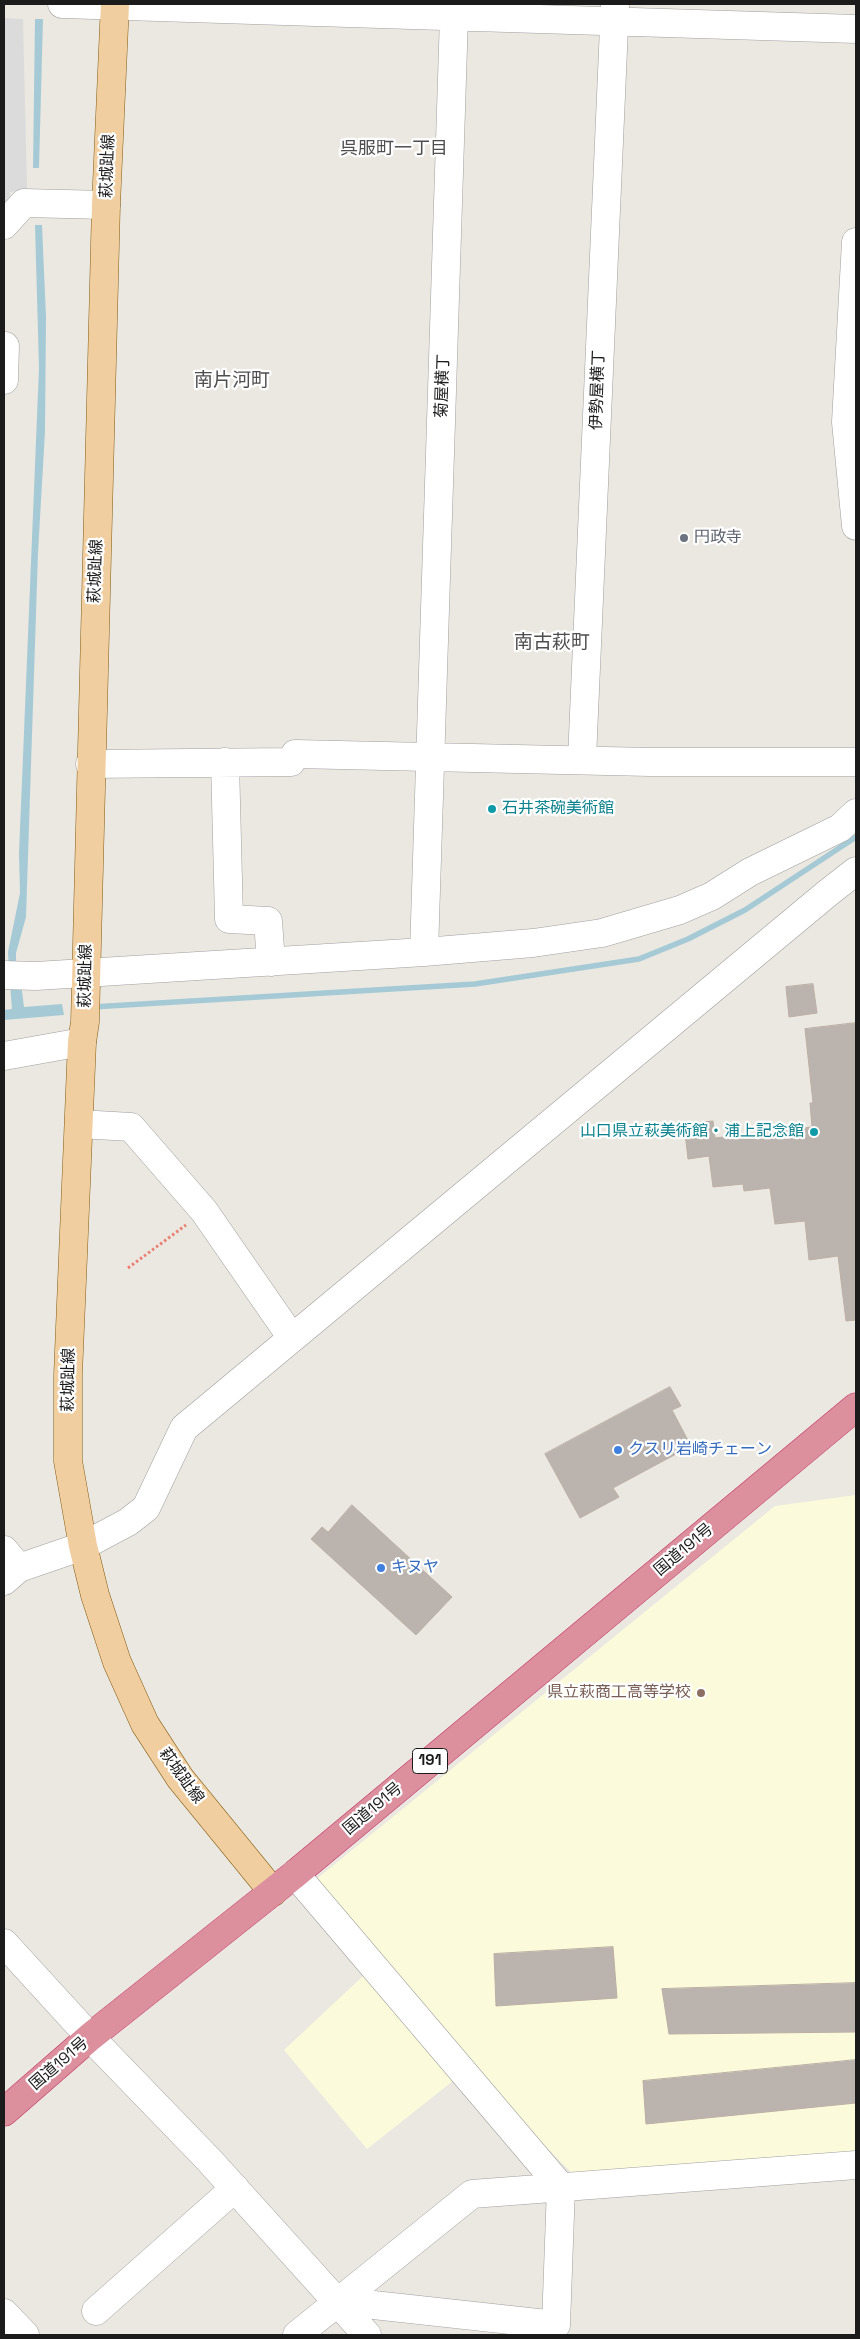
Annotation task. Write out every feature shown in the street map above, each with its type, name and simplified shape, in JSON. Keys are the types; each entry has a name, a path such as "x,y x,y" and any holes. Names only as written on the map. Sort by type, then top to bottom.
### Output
{"highway":[{"name":"国道191号","path":"4,2112 90,2037 295,1874 856,1408"}],"main road":[{"name":"萩城趾線","path":"115,5 106,205 90,764 87,971 78,1124 68,1374 68,1452 83,1546 96,1595 117,1662 145,1724 180,1778 273,1892"}],"street":[{"path":"62,4 454,16 614,12 856,29"},
{"name":"伊勢屋横丁","path":"582,759 614,12"},
{"name":"菊屋横丁","path":"424,952 454,16"},
{"path":"4,225 24,203 106,205"},
{"path":"856,242 846,422 852,445 856,526"},
{"path":"4,380 5,346"},
{"path":"90,764 291,762 295,754 650,762 856,762"},
{"path":"225,762 228,919 268,921 271,962"},
{"path":"4,975 36,976 87,971 424,952 533,943 602,933 680,910 712,896 774,859 840,828 856,813"},
{"path":"9,1566 83,1546 128,1522 146,1508 184,1428 821,898 856,871"},
{"path":"4,1056 84,1032"},
{"path":"78,1124 131,1127 204,1211 292,1338"},
{"path":"295,1874 560,2187 556,2325 337,2302"},
{"path":"4,1943 90,2037 235,2188 367,2335"},
{"path":"297,2335 472,2194 856,2165"},
{"path":"96,2311 235,2188"},
{"path":"4,2313 25,2335"}],"path":[{"path":"128,1268 204,1211"}],"shaded area":[{"path":"4,18 23,19 27,190 10,192 10,210 4,216"},
{"name":"県立萩商工高等学校","path":"856,1495 856,2151 576,2177 468,2069 367,2149 284,2050 378,1962 314,1881 775,1506"}],"water":[{"path":"35,19 43,19 39,168 33,168"},
{"path":"35,225 42,225 46,317 45,431 38,553 26,917 16,953 16,967 9,968 8,952 20,893 19,853 39,368"},
{"path":"21,983 24,1007 62,1004 64,1015 4,1020 4,1010 12,1009 10,984"}],"building":[{"path":"813,984 817,1013 789,1017 786,987"},
{"name":"山口県立萩美術館・浦上記念館","path":"856,1023 856,1320 846,1321 838,1256 809,1260 805,1221 775,1224 770,1188 744,1191 743,1184 713,1187 709,1156 688,1159 684,1124 713,1121 715,1138 812,1127 810,1103 813,1103 805,1029"},
{"name":"クスリ岩崎チェーン","path":"670,1387 681,1406 672,1410 691,1446 613,1488 619,1497 580,1518 545,1454"},
{"name":"キヌヤ","path":"352,1505 452,1597 416,1635 311,1539 322,1527 328,1532"},
{"path":"613,1947 617,1998 496,2006 494,1954"},
{"path":"856,1983 856,2032 669,2034 662,1989"},
{"path":"856,2060 856,2103 646,2124 643,2081"}],"waterway":[{"path":"92,1007 475,984 639,959 688,939 745,910 856,837"}],"place":[{"name":"円政寺","path":"684,538"},
{"name":"石井茶碗美術館","path":"492,809"},
{"name":"山口県立萩美術館・浦上記念館","path":"814,1132"},
{"name":"クスリ岩崎チェーン","path":"618,1450"},
{"name":"キヌヤ","path":"381,1568"},
{"name":"県立萩商工高等学校","path":"701,1693"}],"district":[{"name":"呉服町一丁目","path":"394,149"},
{"name":"南片河町","path":"232,381"},
{"name":"南古萩町","path":"552,643"}]}
